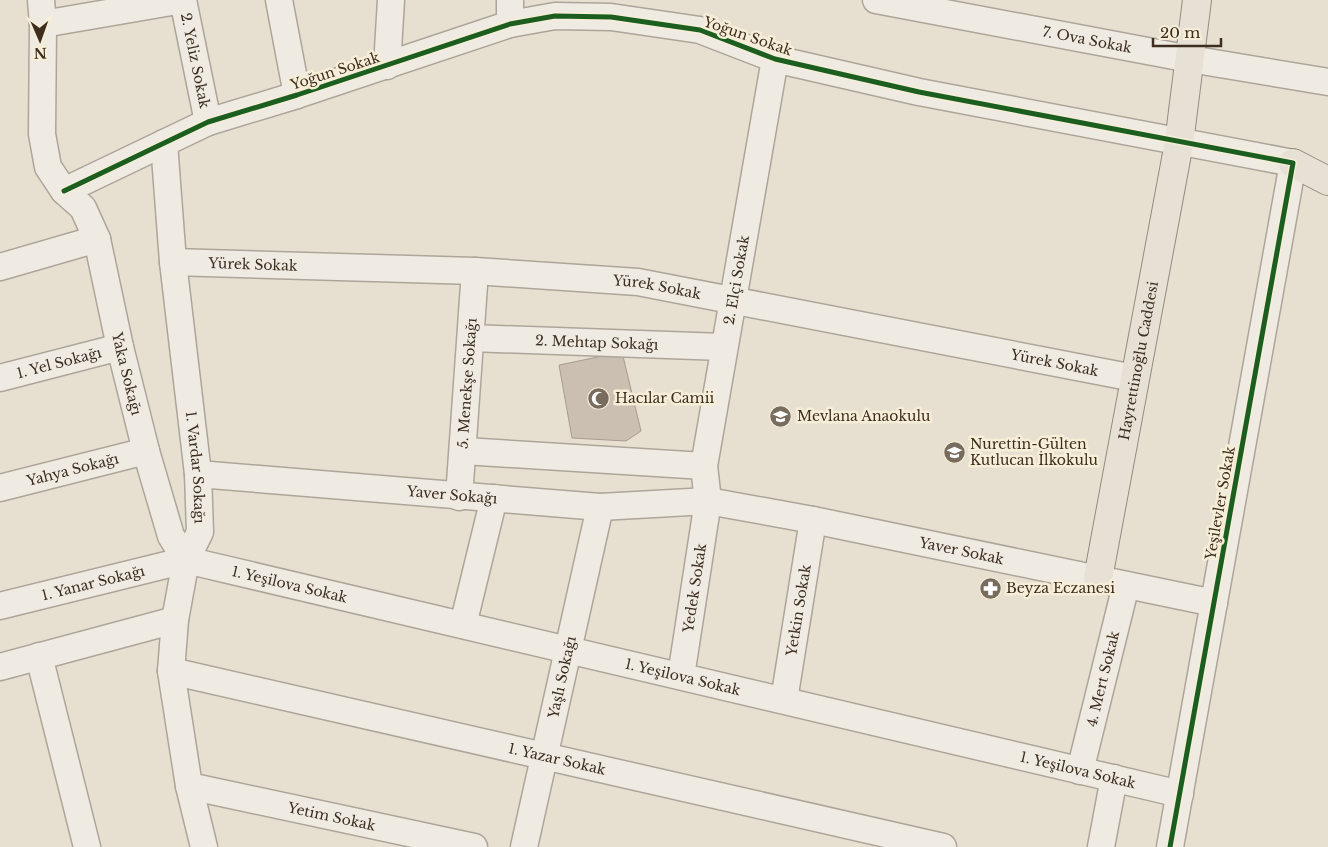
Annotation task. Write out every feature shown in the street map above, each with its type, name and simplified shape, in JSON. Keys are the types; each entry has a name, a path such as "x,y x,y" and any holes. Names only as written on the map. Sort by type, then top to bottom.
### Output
{"main road":[{"path":"1190,59 1197,0"},
{"name":"Hayrettinoğlu Caddesi","path":"1098,578 1179,143 1190,59"},
{"path":"1292,163 1327,172"}],"street":[{"path":"42,12 183,0"},
{"name":"2. Yeliz Sokak","path":"183,0 208,122"},
{"path":"279,0 297,95"},
{"path":"387,66 391,0"},
{"name":"7. Ova Sokak","path":"879,0 1190,59 1328,82"},
{"name":"Yaka Sokağı","path":"42,12 42,134 48,167 64,191 83,208 96,239 146,451 170,536 186,560"},
{"name":"Yoğun Sokak","path":"64,191 208,122 387,66 510,12 556,16 611,17 700,30 775,59 919,92 1292,163"},
{"name":"2. Elçi Sokak","path":"708,501 704,466 775,59"},
{"name":"1. Vardar Sokağı","path":"164,143 173,262 198,474 200,532 186,560 175,620 171,671 189,786 204,847"},
{"name":"Yeşilevler Sokak","path":"1170,847 1292,163"},
{"path":"0,267 96,239"},
{"name":"Yürek Sokak","path":"173,262 475,271 638,282 1134,378"},
{"name":"5. Menekşe Sokağı","path":"460,496 475,271"},
{"name":"2. Mehtap Sokağı","path":"471,338 724,347"},
{"name":"1. Yel Sokağı","path":"0,378 120,347"},
{"name":"Yahya Sokağı","path":"0,488 146,451"},
{"path":"464,452 704,466"},
{"name":"Yaver Sokağı","path":"198,474 600,507 708,501"},
{"path":"463,625 494,498"},
{"name":"Yaver Sokak","path":"708,501 813,520 1214,603"},
{"name":"Yedek Sokak","path":"682,676 708,501"},
{"name":"Yaşlı Sokağı","path":"524,847 600,507"},
{"name":"Yetkin Sokak","path":"784,700 813,520"},
{"name":"1. Yanar Sokağı","path":"0,606 186,560"},
{"name":"1. Yeşilova Sokak","path":"186,560 1180,794"},
{"name":"4. Mert Sokak","path":"1080,771 1126,585"},
{"path":"0,667 175,620"},
{"path":"38,656 87,847"},
{"name":"1. Yazar Sokak","path":"171,671 544,758 943,847"},
{"path":"1101,847 1114,778"},
{"name":"Yetim Sokak","path":"189,786 474,847"}],"building":[{"name":"Hacılar Camii","path":"622,352 641,431 626,441 572,438 559,365"}],"cycle path":[{"path":"64,191 208,122 297,95 510,24 555,16 611,17 700,30 775,59 919,92 1293,163 1170,847"}],"place":[{"name":"Hacılar Camii","path":"599,398"},
{"name":"Mevlana Anaokulu","path":"781,416"},
{"name":"Nurettin-Gülten Kutlucan İlkokulu","path":"954,452"},
{"name":"Beyza Eczanesi","path":"990,588"}]}
